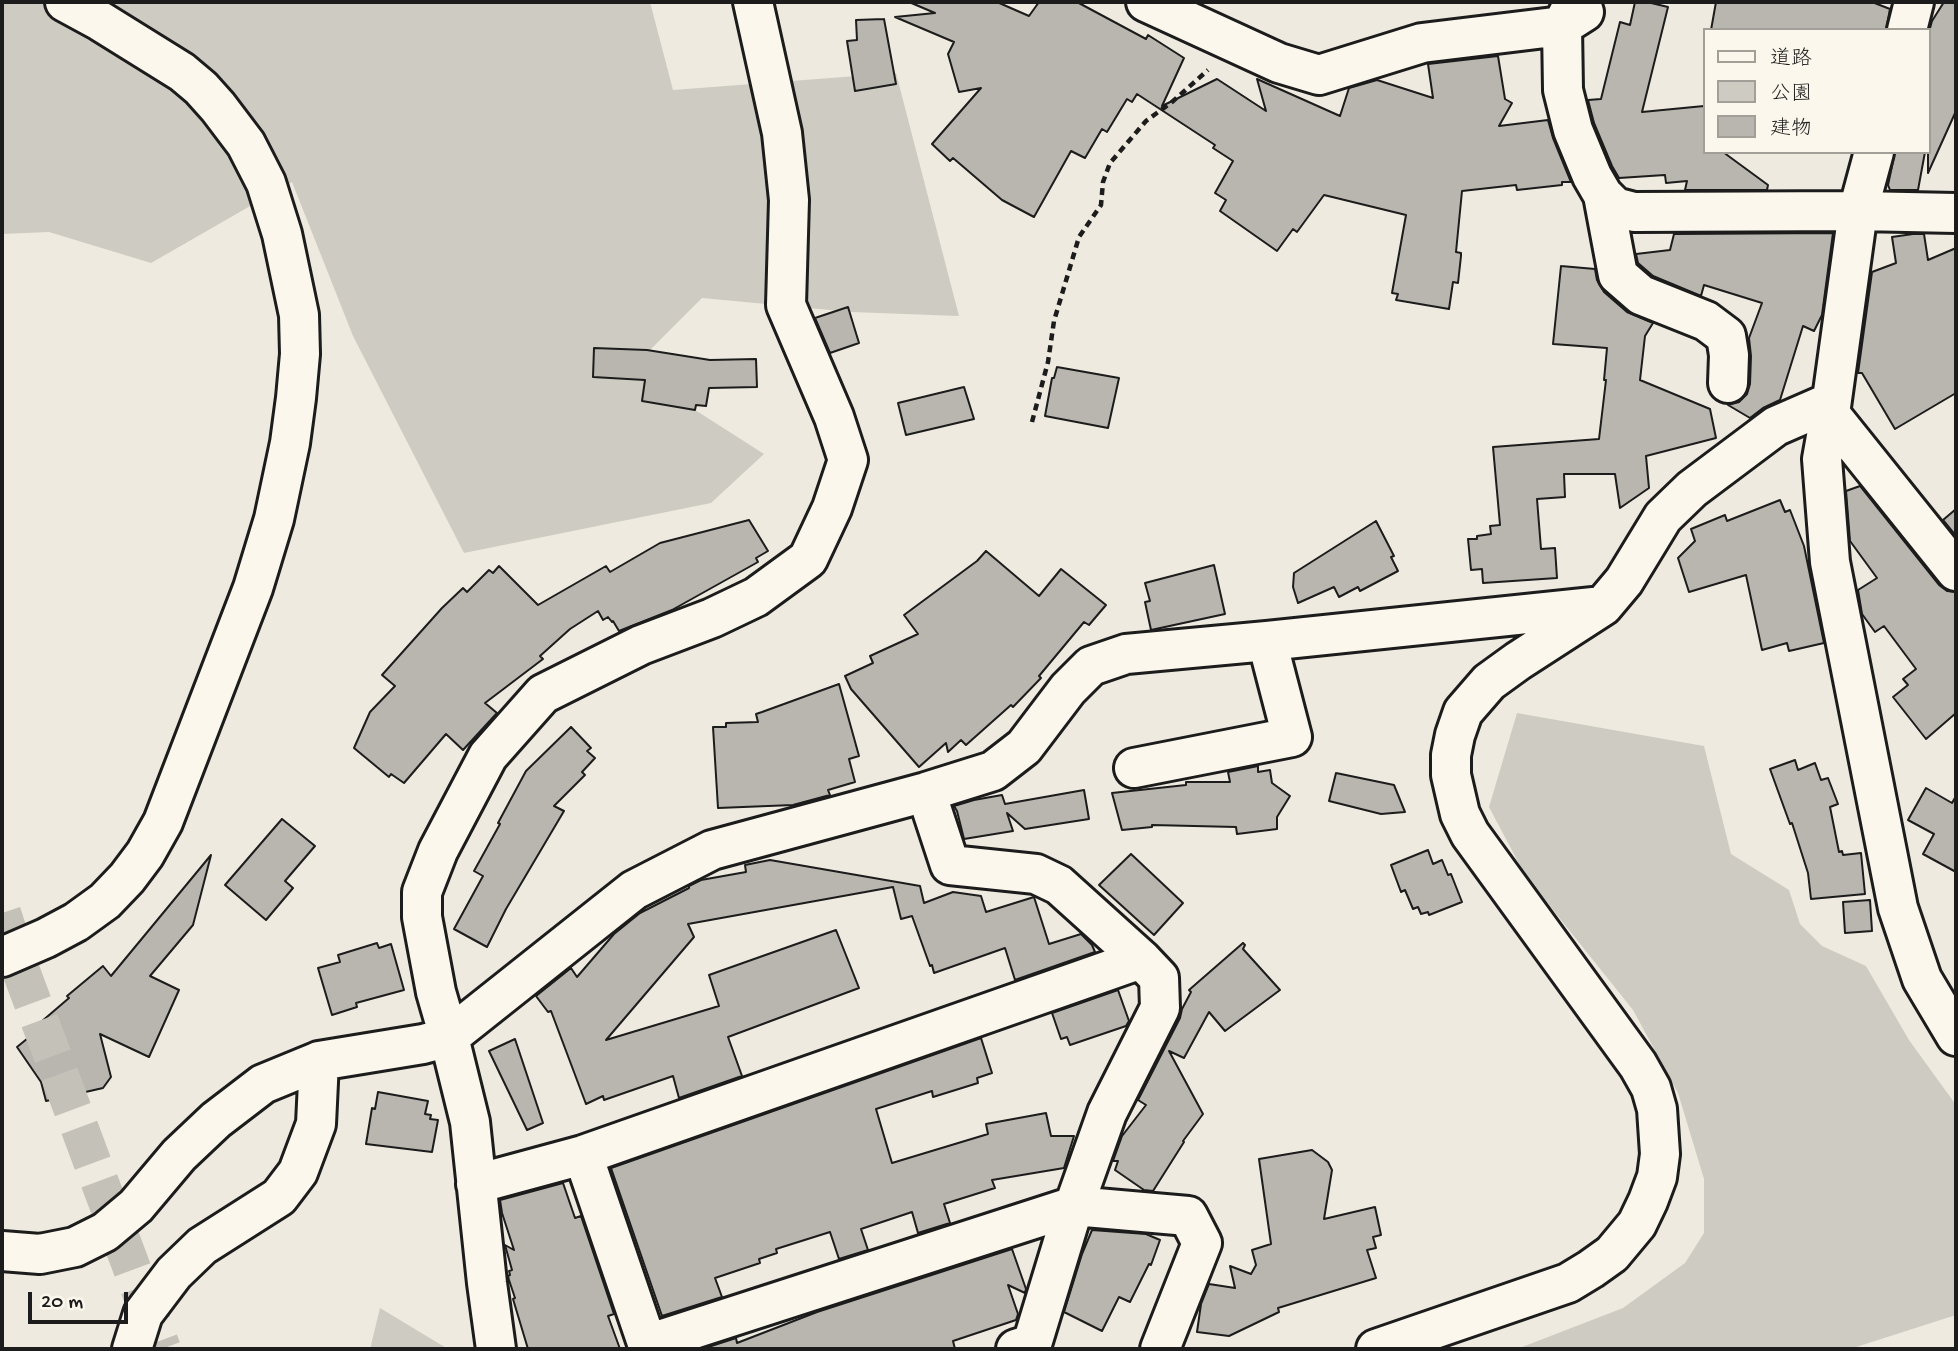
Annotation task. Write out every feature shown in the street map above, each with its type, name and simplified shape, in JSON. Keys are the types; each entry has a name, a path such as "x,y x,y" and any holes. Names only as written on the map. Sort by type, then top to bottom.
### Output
{"street":[{"path":"2,957 76,922 105,901 145,854 163,822 253,589 270,531 290,443 300,354 299,315 282,234 266,183 246,144 218,107 182,72 65,2"},
{"path":"496,1349 470,1122 433,980 422,917 422,891 438,851 488,756 543,694 641,645 712,618 756,597 807,559 832,508 848,460 834,417 786,305 789,200 782,133 753,2"},
{"path":"1146,2 1279,63 1319,75 1422,43 1568,14 1600,2"},
{"path":"1908,28 1914,2"},
{"path":"1568,14 1563,90 1573,130 1592,176 1603,195 1615,207 1634,212 1956,213"},
{"path":"1873,154 1858,211 1822,459 1830,562 1898,908 1923,979 1956,1036"},
{"path":"1603,195 1618,275 1641,295 1706,321 1726,335 1729,355 1728,383"},
{"path":"1831,408 1956,570"},
{"path":"1377,1349 1568,1283 1591,1269 1612,1254 1637,1224 1657,1177 1660,1132 1651,1088 1638,1065 1470,834 1460,814 1451,775 1451,755 1463,712 1489,682 1603,606 1624,581 1663,517 1692,489 1776,426 1831,408"},
{"path":"2,1251 40,1254 75,1247 105,1232 136,1206 179,1155 263,1084 319,1061 424,1044 449,1037 634,890 712,850 993,771 1024,747 1068,689 1091,666 1126,654 1603,606"},
{"path":"1134,768 1292,737 1267,641"},
{"path":"926,792 950,865 1036,874 1059,885 1158,978 1160,1008 1107,1113 1074,1206 1032,1344 1016,1349"},
{"path":"475,1184 583,1155 1141,960"},
{"path":"132,1349 143,1314 174,1273 202,1246 279,1197 298,1172 316,1124 319,1061"},
{"path":"583,1155 648,1347 1074,1206 1188,1216 1202,1243 1160,1349"}],"path":[{"path":"1032,422 1048,362 1055,320 1079,237 1101,205 1103,182 1110,163 1146,121 1172,102 1238,44"}],"green space":[{"path":"2,2 650,2 673,90 896,73 959,316 851,312 702,298 631,369 764,454 711,503 464,553 353,336 292,182 151,263 49,232 2,234"},
{"path":"1517,713 1704,746 1731,854 1789,890 1800,924 1822,946 1866,966 1909,1040 1956,1105 1956,1315 1850,1349 1517,1349 1623,1308 1685,1263 1704,1233 1704,1179 1678,1093 1633,1010 1525,875 1489,807"},
{"path":"380,1308 448,1349 370,1349"}],"building":[{"path":"909,2 997,2 1029,16 1039,2 1077,2 1146,39 1148,35 1184,58 1162,106 1217,79 1266,111 1257,79 1340,116 1349,88 1377,80 1433,98 1428,64 1498,56 1505,99 1512,103 1499,126 1548,120 1571,182 1517,190 1516,185 1462,191 1456,252 1461,253 1461,256 1458,283 1453,282 1449,309 1396,300 1398,294 1392,293 1406,215 1324,195 1297,232 1293,229 1277,251 1220,211 1226,200 1215,193 1233,161 1213,148 1215,145 1137,94 1132,102 1127,99 1107,132 1102,129 1085,158 1071,151 1034,217 1002,200 953,158 950,161 932,144 981,88 959,92 948,54 954,42 895,17 935,13"},
{"path":"1635,2 1668,7 1642,112 1702,106 1702,154 1726,154 1768,185 1767,190 1685,190 1687,181 1666,183 1665,175 1619,178 1594,123 1588,100 1601,99 1620,22 1630,25"},
{"path":"1716,2 1872,2 1890,9 1886,28 1711,28"},
{"path":"1944,2 1956,2 1956,111 1928,173 1930,28"},
{"path":"884,19 896,84 855,91 847,41 857,40 856,20"},
{"path":"1895,154 1925,154 1918,190 1890,190 1888,185"},
{"path":"1833,233 1822,315 1814,331 1803,326 1780,400 1750,418 1728,405 1739,402 1747,394 1751,356 1749,338 1762,303 1704,285 1701,296 1653,276 1638,263 1636,254 1670,250 1674,234"},
{"path":"1924,234 1928,260 1956,248 1956,393 1895,429 1862,373 1858,373 1872,272 1896,263 1892,237"},
{"path":"1561,266 1595,269 1597,280 1604,292 1627,312 1653,323 1645,336 1640,380 1710,409 1716,438 1646,456 1649,488 1620,508 1615,474 1564,474 1565,497 1537,499 1541,549 1555,548 1557,578 1483,583 1482,569 1471,570 1468,539 1491,534 1490,526 1500,525 1493,447 1599,439 1607,348 1553,344"},
{"path":"848,307 859,343 830,353 815,318"},
{"path":"594,348 647,350 710,360 756,359 757,387 709,388 706,406 696,405 695,410 642,401 645,380 593,377"},
{"path":"1057,367 1119,378 1108,428 1045,416 1052,378"},
{"path":"964,387 974,419 906,435 898,403"},
{"path":"1860,486 1939,585 1947,591 1956,592 1956,713 1926,739 1893,697 1908,685 1903,679 1916,669 1884,626 1875,632 1862,614 1858,590 1877,578 1850,541 1846,491"},
{"path":"1780,500 1785,512 1790,510 1804,546 1824,643 1789,651 1787,643 1762,650 1746,575 1689,592 1678,558 1695,541 1691,529 1725,515 1727,521"},
{"path":"1956,509 1956,536 1943,520"},
{"path":"749,520 768,551 756,558 758,562 672,610 619,631 613,621 608,617 603,620 598,611 570,629 540,656 543,659 485,703 497,713 463,750 446,734 404,783 391,774 389,777 354,748 370,712 395,686 382,675 442,608 463,588 467,592 489,570 493,573 499,566 538,605 606,566 610,572 660,543"},
{"path":"1376,521 1394,556 1391,557 1398,571 1360,591 1358,587 1339,597 1334,587 1298,603 1293,587 1294,573"},
{"path":"986,551 1039,596 1061,569 1106,605 1089,625 1084,622 1039,676 1041,678 1013,707 1011,705 966,745 961,740 948,752 946,743 919,767 851,689 845,676 873,663 870,656 918,634 904,615 977,561"},
{"path":"1214,565 1225,614 1151,630 1145,602 1150,601 1145,583"},
{"path":"839,684 859,756 849,759 855,782 828,790 830,795 793,805 718,808 713,727 726,727 726,723 758,722 756,714"},
{"path":"571,727 591,748 587,751 595,758 582,772 585,775 554,806 564,811 506,909 487,947 454,929 483,876 474,871 526,771"},
{"path":"1795,760 1798,770 1815,763 1821,780 1828,778 1838,804 1830,807 1839,852 1842,851 1843,855 1861,853 1865,894 1811,899 1808,873 1792,823 1790,824 1770,769"},
{"path":"1258,766 1258,772 1270,770 1272,783 1290,796 1277,817 1277,829 1237,834 1236,827 1152,825 1122,830 1112,793 1186,785 1186,782 1230,782 1228,772"},
{"path":"1336,773 1394,785 1405,812 1381,814 1329,801"},
{"path":"1926,788 1952,803 1956,796 1956,872 1923,854 1934,834 1908,820"},
{"path":"1084,790 1089,819 1025,829 1007,813 1013,831 964,839 954,806 1002,795 1005,804"},
{"path":"282,819 315,846 285,881 293,888 266,920 225,885"},
{"path":"1428,850 1433,864 1442,860 1448,875 1451,874 1462,902 1429,915 1428,912 1421,914 1418,907 1413,909 1405,890 1401,892 1391,865"},
{"path":"1131,854 1183,903 1154,935 1099,885"},
{"path":"211,855 193,925 150,976 179,990 149,1057 100,1034 111,1077 103,1088 46,1101 41,1082 17,1047 44,1025 41,1022 69,998 67,996 103,966 111,976"},
{"path":"770,860 920,886 924,903 953,892 981,896 986,912 1034,897 1049,944 1081,934 1095,952 1015,980 1005,948 934,973 912,916 901,919 893,887 688,924 694,937 606,1040 719,1006 709,975 836,930 859,988 728,1037 742,1076 679,1098 673,1076 604,1100 603,1096 586,1104 551,1011 548,1012 536,996 571,968 577,977 614,934 640,913 701,880 746,872 745,865"},
{"path":"1870,900 1872,931 1845,933 1843,902"},
{"path":"377,943 379,948 391,944 404,990 356,1003 357,1007 332,1015 318,968 340,962 338,955"},
{"path":"1243,943 1243,949 1280,990 1225,1031 1209,1012 1184,1058 1169,1051 1203,1114 1153,1191 1144,1190 1115,1170 1118,1161 1113,1161 1122,1136 1146,1105 1138,1100 1180,1018 1191,992 1189,990"},
{"path":"1118,990 1129,1021 1126,1026 1070,1045 1067,1037 1061,1039 1052,1013"},
{"path":"981,1038 992,1073 977,1078 978,1083 933,1097 932,1091 876,1109 892,1163 988,1134 986,1124 1046,1113 1051,1136 1074,1136 1064,1168 992,1180 995,1188 944,1204 950,1223 918,1233 912,1212 861,1229 868,1250 839,1259 830,1232 776,1249 777,1253 759,1259 760,1263 715,1278 722,1297 662,1316 611,1168"},
{"path":"515,1039 543,1123 527,1130 489,1051"},
{"path":"378,1092 428,1101 425,1114 431,1115 430,1119 438,1120 432,1152 366,1144 372,1108 375,1109"},
{"path":"1312,1150 1328,1162 1332,1170 1324,1219 1375,1207 1381,1235 1373,1237 1376,1248 1367,1250 1376,1278 1278,1308 1279,1312 1229,1336 1197,1332 1201,1304 1209,1284 1235,1288 1230,1266 1251,1274 1256,1265 1252,1250 1271,1244 1259,1159"},
{"path":"563,1183 575,1218 581,1216 614,1314 608,1316 620,1349 528,1349 508,1276 512,1270 505,1245 514,1250 500,1200"},
{"path":"1092,1230 1146,1234 1160,1240 1151,1265 1149,1264 1130,1302 1119,1297 1102,1331 1064,1312"},
{"path":"1012,1249 1026,1289 1025,1293 1008,1285 1018,1314 1016,1320 953,1341 955,1349 702,1349 736,1338 737,1343 817,1312"}],"tunnel":[{"path":"2,913 21,971 162,1349"}]}
